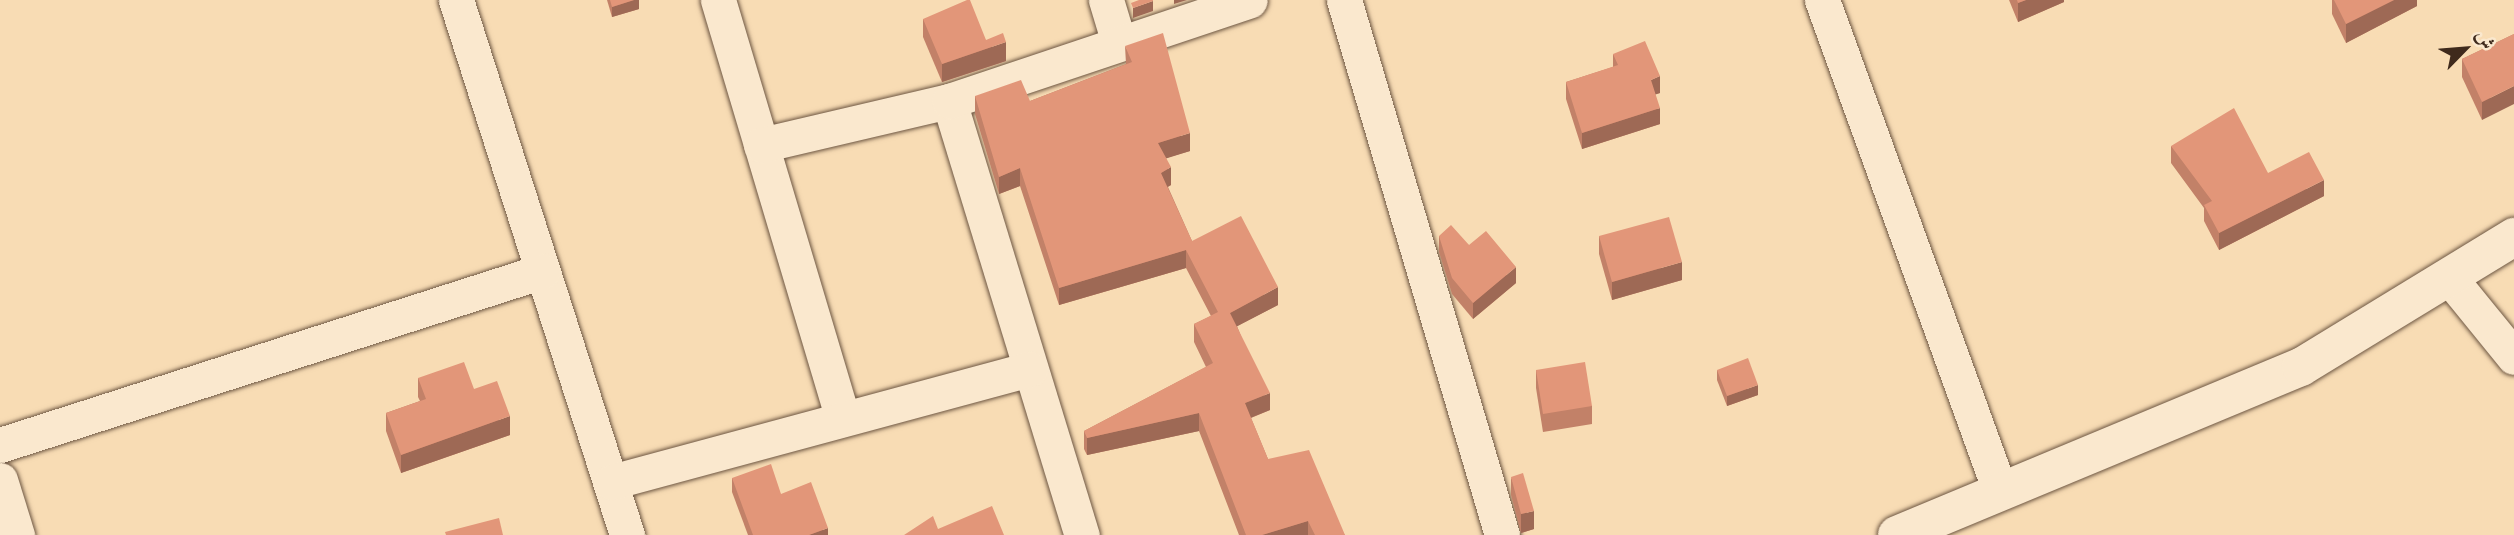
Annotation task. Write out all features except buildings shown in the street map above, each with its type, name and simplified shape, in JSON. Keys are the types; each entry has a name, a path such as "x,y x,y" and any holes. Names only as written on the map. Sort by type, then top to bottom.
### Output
{"street":[{"path":"456,0 628,535"},
{"path":"718,0 843,419"},
{"path":"1106,0 1119,43"},
{"path":"761,145 949,101 1250,0"},
{"path":"1344,0 1502,535"},
{"path":"1822,0 2000,491"},
{"path":"949,101 1082,535"},
{"path":"1897,535 2301,367 2514,237"},
{"path":"0,445 543,271"},
{"path":"2449,277 2514,357"},
{"path":"611,482 1031,369"},
{"path":"0,480 17,535"}]}
